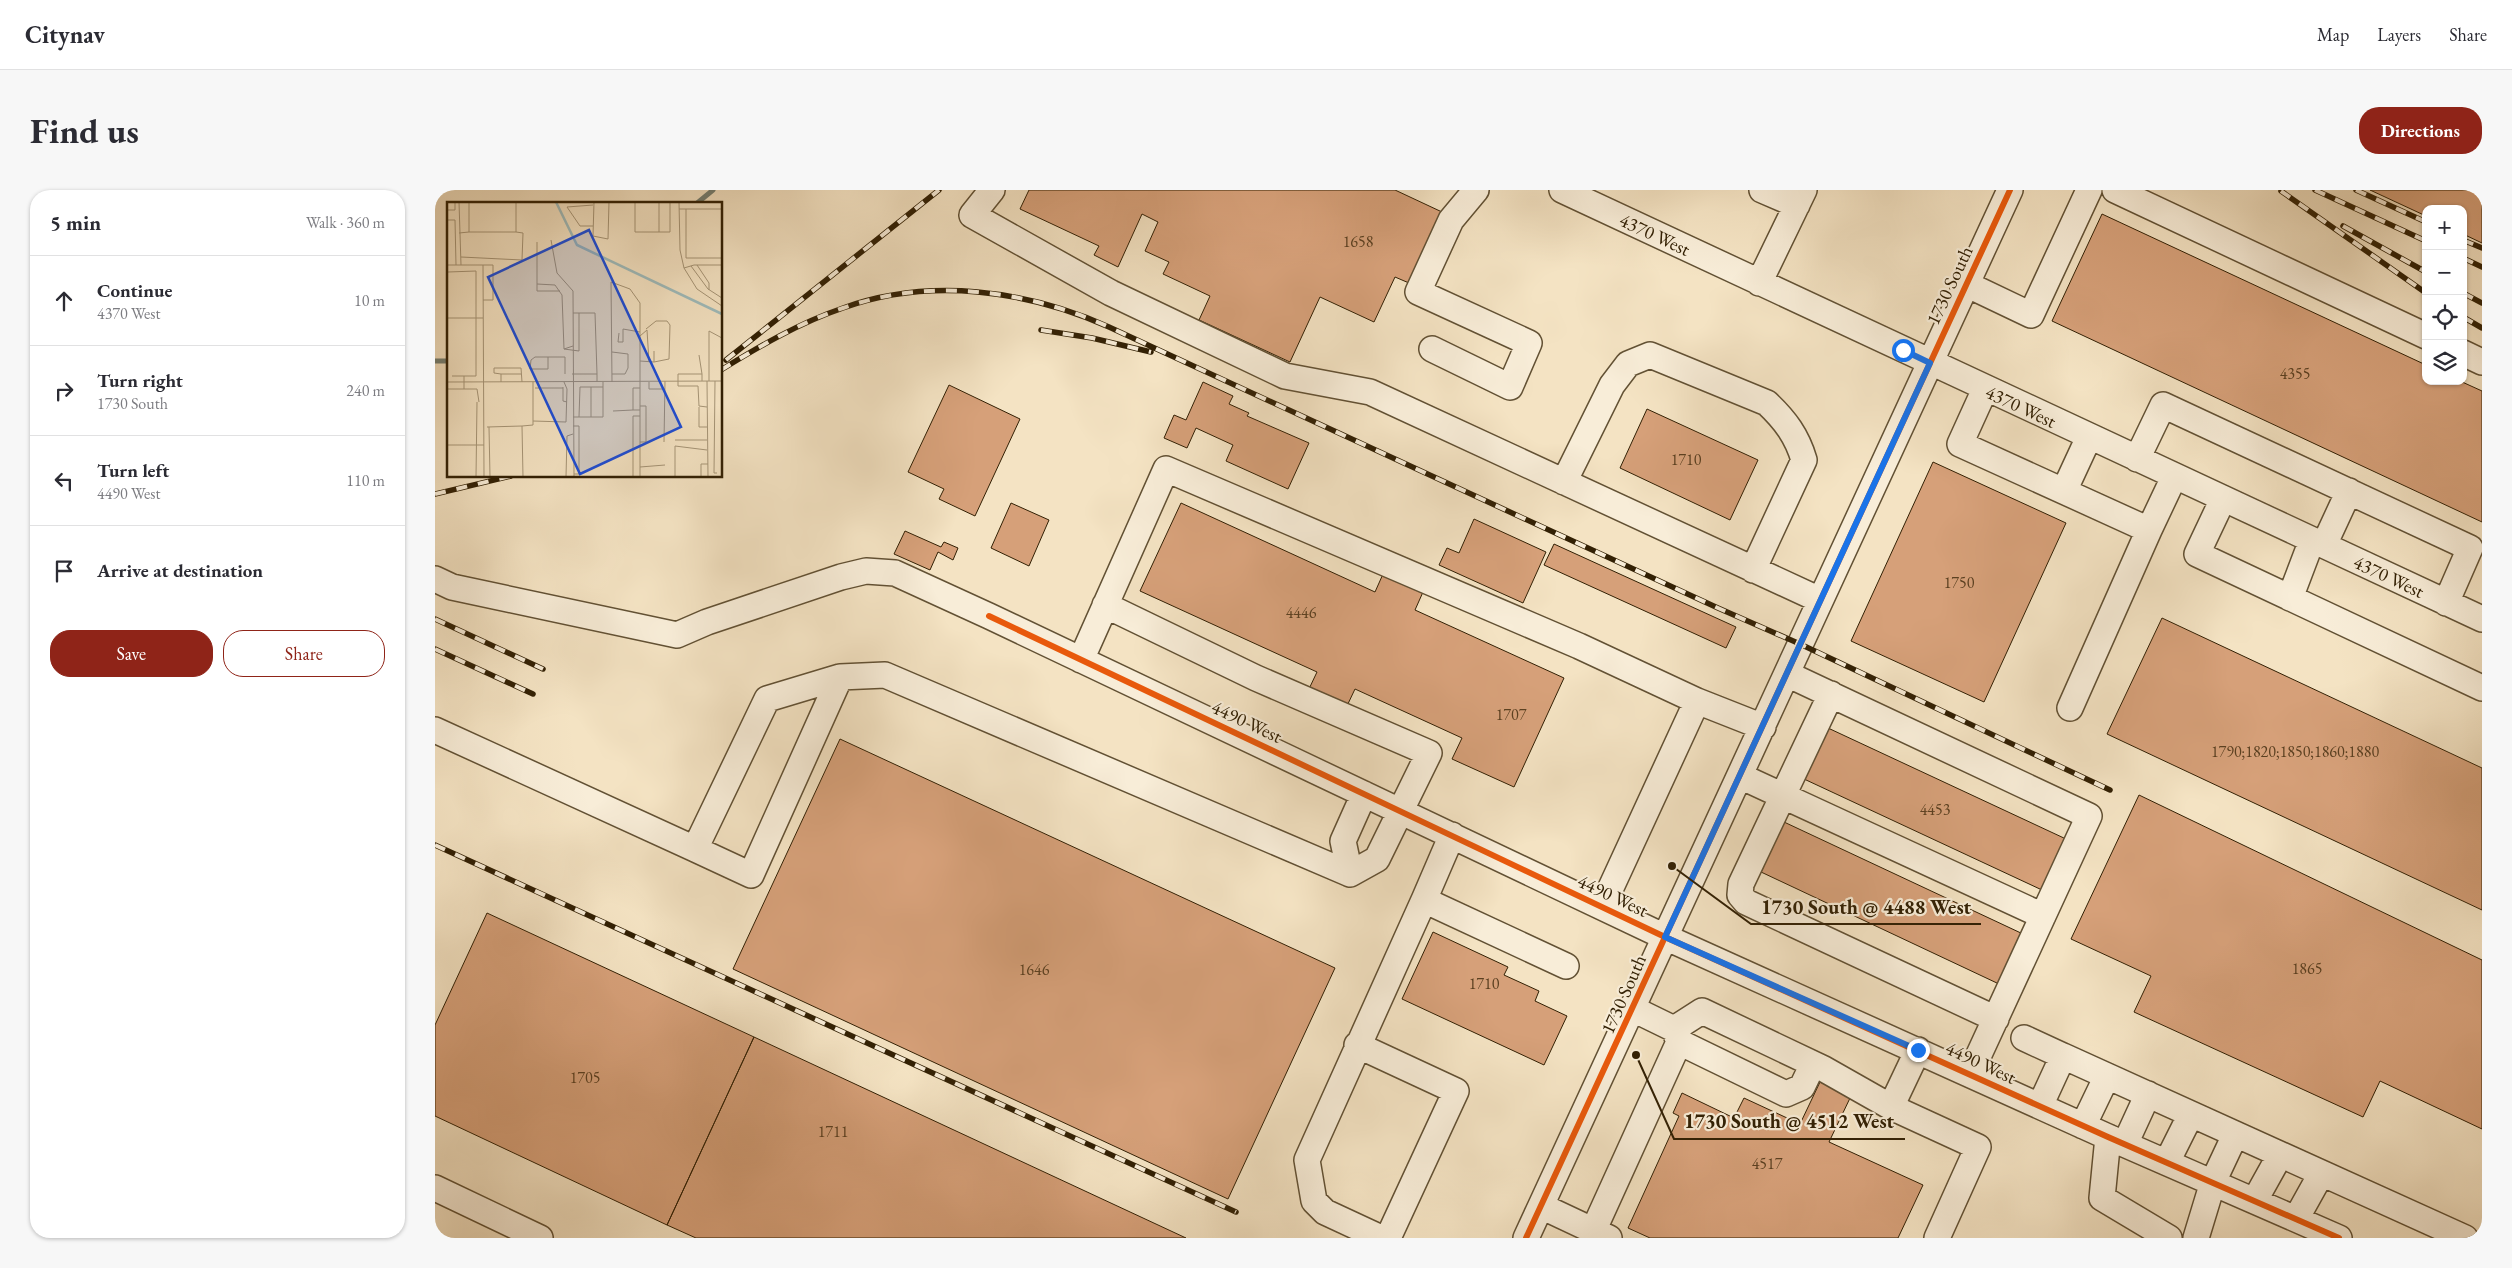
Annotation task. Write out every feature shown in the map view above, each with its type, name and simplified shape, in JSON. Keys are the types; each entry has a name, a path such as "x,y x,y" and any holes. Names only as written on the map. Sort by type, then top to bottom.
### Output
{"street":[{"path":"992,190 972,215 1111,293 1285,376 1370,392 1821,600"},
{"path":"1432,349 1510,387 1529,343 1418,292 1451,220 1476,190"},
{"name":"4370 West","path":"1562,190 1985,389 2482,619"},
{"path":"1759,283 1801,198 1762,190"},
{"name":"1730 South","path":"1526,1238 2010,190"},
{"path":"1966,284 2031,316 2089,190"},
{"path":"2115,190 2422,334"},
{"path":"1564,482 1612,385 1628,364 1650,355 1767,403 1782,417 1798,440 1804,460 1753,570"},
{"path":"2467,355 2482,362"},
{"path":"1985,389 1960,444 2149,530"},
{"path":"2137,459 2163,405 2349,491 2470,548 2446,602"},
{"path":"2064,491 2089,437"},
{"path":"1081,660 1166,468 1579,646 1697,701 1763,727"},
{"path":"2070,708 2174,477"},
{"path":"2290,598 2318,542 2349,491"},
{"path":"2223,499 2197,554 2482,688"},
{"name":"4490 West","path":"435,579 452,587 677,635 707,622 841,577 866,571 895,573 1665,937 2083,1126 2339,1238"},
{"path":"1105,606 1256,678 1429,753 1377,859 1350,874"},
{"path":"1787,674 2089,816 1971,1074"},
{"path":"695,850 767,700 840,677 885,675 1350,874"},
{"path":"435,730 751,875 840,677"},
{"path":"1831,694 1741,884 1739,895 1742,899 1996,1019"},
{"path":"1603,907 1697,701"},
{"path":"1740,776 2043,916"},
{"path":"1350,874 1343,841 1364,794"},
{"path":"1381,1238 1325,1212 1314,1201 1307,1160 1452,835"},
{"path":"1424,900 1566,966"},
{"path":"1633,1009 1676,1035 1786,1094 1802,1087 1813,1064"},
{"path":"1541,1206 1598,1235 1676,1035 1702,1011 1813,1064 1891,1107 1978,1147 1937,1238"},
{"path":"2024,1038 2465,1238"},
{"path":"1357,1045 1456,1091 1388,1238"},
{"path":"1891,1107 1918,1050"},
{"path":"2041,1106 2063,1056"},
{"path":"2083,1126 2107,1076"},
{"path":"2147,1094 2117,1141 2102,1198 2169,1238"},
{"path":"2167,1162 2191,1114"},
{"path":"2196,1238 2213,1182 2235,1135"},
{"path":"2255,1200 2280,1155"},
{"path":"2296,1219 2321,1174"},
{"path":"435,1188 540,1238"}],"building":[{"path":"1029,190 1395,190 1442,212 1409,283 1395,277 1374,322 1320,297 1290,362 1199,320 1210,296 1163,274 1169,262 1145,251 1158,222 1142,214 1118,267 1094,255 1099,246 1020,209"},
{"path":"2370,190 2482,190 2482,243 2467,236 2467,205 2422,205 2422,214"},
{"path":"2102,214 2422,363 2422,385 2467,384 2482,391 2482,522 2052,321"},
{"path":"1203,382 1233,396 1229,404 1249,413 1247,416 1309,443 1288,489 1226,461 1233,445 1196,428 1187,448 1164,438 1174,415 1186,420"},
{"path":"949,385 1020,419 975,516 939,499 944,489 908,472"},
{"path":"1647,409 1758,460 1730,520 1620,468"},
{"path":"1933,462 2066,523 1984,702 1851,641"},
{"path":"1011,503 1049,520 1029,566 991,548"},
{"path":"1181,503 1375,592 1383,574 1423,592 1415,610 1564,678 1514,787 1452,759 1462,738 1355,689 1346,708 1308,691 1317,672 1140,591"},
{"path":"1474,519 1546,552 1523,603 1439,565 1447,548 1459,553"},
{"path":"905,531 941,547 944,542 958,548 953,560 938,552 930,570 894,554"},
{"path":"1554,544 1736,627 1726,648 1544,565"},
{"path":"2162,618 2482,768 2482,910 2107,734"},
{"path":"1828,728 2066,839 2042,890 1804,779"},
{"path":"840,739 1335,968 1228,1199 733,969"},
{"path":"2139,795 2482,960 2482,1129 2380,1081 2363,1117 2134,1012 2151,976 2071,939"},
{"path":"1784,822 2023,934 1999,984 1761,872"},
{"path":"487,913 754,1037 667,1225 435,1116 435,1025"},
{"path":"1433,932 1508,967 1504,975 1539,991 1535,1001 1567,1016 1544,1065 1402,999"},
{"path":"754,1037 1186,1238 696,1238 667,1225"},
{"path":"1820,1082 1851,1096 1829,1142 1923,1185 1898,1238 1650,1238 1628,1228 1679,1116 1673,1113 1682,1093 1734,1118 1744,1098 1800,1124"}],"waterway":[{"path":"698,202 713,190"},
{"path":"435,361 447,361"}],"railway":[{"path":"726,360 939,190"},
{"path":"2315,190 2422,239"},
{"path":"2356,190 2422,220"},
{"path":"2281,191 2422,290"},
{"path":"2343,226 2422,270"},
{"path":"2467,242 2482,248"},
{"path":"2467,260 2482,267"},
{"path":"723,369 795,328 843,308 876,298 909,293 977,292 1045,304 1078,314 1800,644 2110,790"},
{"path":"2467,295 2482,303"},
{"path":"2467,319 2482,328"},
{"path":"1041,330 1092,338 1151,352"},
{"path":"435,494 503,478"},
{"path":"435,619 543,669"},
{"path":"435,649 533,694"},
{"path":"435,845 1236,1212"}],"cycle path":[{"path":"1526,1238 2010,190"},
{"path":"989,616 1665,937 2108,1137 2339,1238"}],"place":[{"name":"1730 South @ 4488 West","path":"1672,866"},
{"name":"1730 South @ 4512 West","path":"1636,1055"}],"route":[{"path":"1903,350 1930,363 1665,937 1918,1050"}]}
